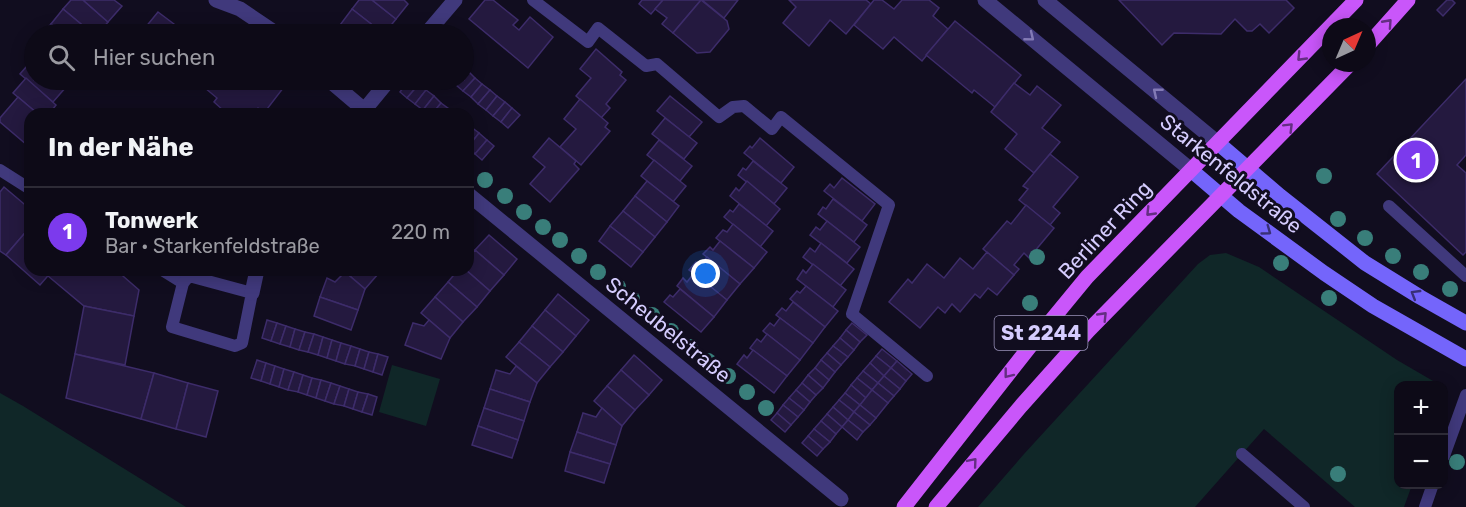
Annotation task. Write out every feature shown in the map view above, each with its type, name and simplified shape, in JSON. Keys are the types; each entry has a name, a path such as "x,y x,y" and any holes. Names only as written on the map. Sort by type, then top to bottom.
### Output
{"main road":[{"name":"Berliner Ring","path":"904,507 1087,277 1356,0"},
{"path":"1376,36 1408,0"},
{"name":"St 2244","path":"936,507 1088,331 1342,72"},
{"name":"Starkenfeldstraße","path":"1218,143 1280,196 1365,263 1466,323"},
{"name":"Starkenfeldstraße","path":"1191,170 1239,211 1324,273 1373,306 1466,358"}],"street":[{"path":"216,0 240,9 262,24"},
{"path":"435,24 455,0"},
{"name":"Starkenfeldstraße","path":"985,0 1191,170"},
{"name":"Starkenfeldstraße","path":"1045,0 1218,143"},
{"path":"340,90 360,108"},
{"path":"369,108 382,90"},
{"name":"Scheubelstraße","path":"474,199 842,499"},
{"path":"252,293 256,276"}],"lane":[{"path":"533,0 588,42 598,28 646,66 657,64 718,117 733,107 744,106 772,129 782,117 889,205 852,314 927,376"},
{"path":"0,170 24,185"},
{"path":"1389,206 1466,276"},
{"path":"172,276 183,283"},
{"path":"189,276 252,293 242,343 235,346 172,327 183,283 189,276"},
{"path":"1448,443 1466,395"},
{"path":"1242,454 1304,507"},
{"path":"1425,507 1431,489"}],"green space":[{"path":"1226,253 1259,267 1397,360 1433,381 1394,381 1394,489 1411,489 1404,507 1355,507 1264,429 1195,507 978,507 1198,264 1210,255"},
{"path":"392,365 440,379 426,426 379,412"},
{"path":"0,393 23,406 186,507 0,507"}],"building":[{"path":"71,0 83,0 108,22 106,24 81,24 63,9"},
{"path":"83,0 114,0 122,6 108,22"},
{"path":"359,0 372,0 396,19 392,24 371,24 352,9"},
{"path":"372,0 404,0 408,4 396,19"},
{"path":"485,0 493,0 518,20 513,25 519,30 530,17 553,37 528,68 469,19"},
{"path":"642,0 663,0 651,14 639,4"},
{"path":"663,0 701,0 673,33 662,24 667,18 655,9"},
{"path":"701,0 727,21 729,29 710,52 697,53 673,33"},
{"path":"702,0 738,0 724,18"},
{"path":"789,0 866,0 871,4 846,34 830,20 809,46 783,23 796,7"},
{"path":"874,0 882,0 894,9 902,0 929,0 939,8 933,16 948,29 922,61 894,37 883,49 854,25"},
{"path":"1119,0 1286,0 1294,8 1269,33 1260,24 1252,31 1247,31 1235,19 1221,34 1174,33 1162,45"},
{"path":"1447,0 1455,3 1443,16 1437,10"},
{"path":"63,9 81,24 51,24"},
{"path":"352,9 371,24 341,24"},
{"path":"158,12 174,24 148,24"},
{"path":"955,21 1021,75 995,107 974,90 972,93 926,55"},
{"path":"596,49 622,72 620,75 626,80 606,104 610,108 601,118 576,96 591,78 580,69"},
{"path":"474,79 482,84 471,97 463,91 474,90"},
{"path":"1466,79 1466,155 1457,165 1466,173 1466,252 1463,255 1377,174"},
{"path":"24,80 24,90 39,90 56,105 54,108 31,108 13,93"},
{"path":"1014,83 1030,95 1037,86 1061,105 1042,128 1060,142 1034,173 1005,149 1017,134 991,112"},
{"path":"482,84 490,90 478,104 471,97"},
{"path":"39,90 63,90 53,102"},
{"path":"207,90 282,90 268,108 221,108 214,102 217,98"},
{"path":"402,90 414,90 407,98 400,92"},
{"path":"414,90 426,90 415,104 407,98"},
{"path":"426,90 434,96 425,108 415,104"},
{"path":"490,90 497,96 486,110 478,104"},
{"path":"434,96 441,103 437,108 425,108"},
{"path":"497,96 505,102 493,116 486,110"},
{"path":"670,96 702,122 689,137 657,111"},
{"path":"18,97 31,108 24,108 24,142 0,122 0,118"},
{"path":"580,99 608,123 605,127 610,131 581,165 560,147 576,129 564,119"},
{"path":"505,102 512,108 501,122 493,116"},
{"path":"441,103 448,108 437,108"},
{"path":"512,108 520,115 508,128 501,122"},
{"path":"665,118 697,143 684,159 652,134"},
{"path":"474,129 479,133 474,139"},
{"path":"479,133 487,140 475,154 474,153 474,139"},
{"path":"549,138 576,161 574,164 579,169 550,202 530,184 545,167 533,157"},
{"path":"760,138 794,167 781,183 744,153 750,146 752,148"},
{"path":"487,140 494,146 482,160 475,154"},
{"path":"659,140 692,166 680,181 647,155"},
{"path":"1050,154 1078,177 1053,207 1060,213 1050,225 1019,200 1028,189 1023,186"},
{"path":"654,160 686,186 673,202 641,176"},
{"path":"753,161 787,188 774,204 738,175 743,168 746,170"},
{"path":"842,178 875,204 862,221 824,191 830,184 834,188"},
{"path":"647,181 679,206 667,222 635,196"},
{"path":"747,181 780,209 766,226 730,196 736,188 739,191"},
{"path":"4,187 24,204 24,234 6,255 0,251 0,192"},
{"path":"635,196 667,222 655,237 623,211"},
{"path":"833,199 867,225 854,242 818,214 823,207 826,209"},
{"path":"739,204 773,231 760,247 724,217 730,210 733,212"},
{"path":"1026,205 1054,228 1029,258 1024,253 1014,265 1019,269 1014,275 983,249 1007,221 1011,224"},
{"path":"623,211 655,237 643,252 610,226"},
{"path":"827,221 860,247 847,263 810,235 816,227 820,230"},
{"path":"733,224 767,252 754,268 716,238 723,230 727,232"},
{"path":"610,226 643,252 631,267 599,241"},
{"path":"24,234 24,271 6,255"},
{"path":"489,235 517,259 504,275 475,250"},
{"path":"720,241 754,268 740,284 703,254 710,247 713,250"},
{"path":"821,243 854,269 840,286 803,257 810,248 815,252"},
{"path":"474,251 504,275 490,291 473,276"},
{"path":"987,252 1014,275 997,295 988,288 980,298 975,294 960,312 952,304 945,313 938,307 920,328 889,302 908,279 912,283 927,264 944,278 960,258 973,269"},
{"path":"707,257 740,284 727,300 689,270 696,262 700,265"},
{"path":"813,264 846,290 833,307 797,279 803,270 806,273"},
{"path":"694,273 727,300 714,317 677,286 683,278 687,282"},
{"path":"30,276 48,276 40,285"},
{"path":"48,276 123,276 139,290 134,316 84,306"},
{"path":"341,276 350,276 365,289 358,310 320,297 327,278 335,282"},
{"path":"350,276 376,276 365,289"},
{"path":"453,276 473,276 490,291 477,307 448,282"},
{"path":"448,282 477,307 463,322 435,297"},
{"path":"806,286 838,311 825,327 790,299"},
{"path":"680,289 714,317 701,332 664,302"},
{"path":"558,294 589,320 576,336 545,310"},
{"path":"320,297 358,310 351,330 314,316"},
{"path":"435,297 463,322 450,338 421,313"},
{"path":"793,302 825,327 813,343 776,315 782,308 786,311"},
{"path":"84,306 134,316 125,365 75,354"},
{"path":"545,310 576,336 563,352 532,326"},
{"path":"780,318 813,343 800,360 763,331 770,323 774,326"},
{"path":"267,320 277,323 271,341 262,338"},
{"path":"429,320 450,338 441,359 405,345 413,323 424,326"},
{"path":"277,323 286,326 280,344 271,341"},
{"path":"852,323 867,335 860,342 846,330"},
{"path":"286,326 295,329 290,347 280,344"},
{"path":"532,326 563,352 550,367 519,342"},
{"path":"295,329 305,332 299,350 290,347"},
{"path":"846,330 860,342 854,350 840,338"},
{"path":"305,332 314,334 308,352 299,350"},
{"path":"314,334 323,337 318,355 308,352"},
{"path":"767,334 800,360 787,376 750,348 757,339 761,342"},
{"path":"323,337 332,340 327,358 318,355"},
{"path":"840,338 854,350 848,357 833,346"},
{"path":"332,340 341,343 336,361 327,358"},
{"path":"519,342 550,367 537,383 506,357"},
{"path":"341,343 351,346 345,364 336,361"},
{"path":"351,346 360,349 355,366 345,364"},
{"path":"833,346 848,357 841,365 827,353"},
{"path":"360,349 369,352 364,369 355,366"},
{"path":"882,349 897,361 891,368 876,356"},
{"path":"753,350 787,376 774,393 737,364 744,355 747,358"},
{"path":"369,352 378,354 373,372 364,369"},
{"path":"827,353 841,365 835,372 821,360"},
{"path":"75,354 154,373 141,419 66,398"},
{"path":"378,354 388,357 382,375 373,372"},
{"path":"634,355 662,380 649,395 621,370"},
{"path":"876,356 891,368 884,376 870,363"},
{"path":"257,360 266,363 261,381 251,378"},
{"path":"821,360 835,372 829,380 815,368"},
{"path":"897,361 912,374 906,381 891,368"},
{"path":"266,363 275,366 270,384 261,381"},
{"path":"870,363 884,376 878,383 863,371"},
{"path":"275,366 284,369 279,387 270,384"},
{"path":"516,366 537,383 530,402 490,389 496,370 510,374"},
{"path":"815,368 829,380 823,388 808,375"},
{"path":"891,368 906,381 900,389 884,376"},
{"path":"284,369 294,372 288,390 279,387"},
{"path":"621,370 649,395 635,410 607,386"},
{"path":"863,371 878,383 872,390 857,378"},
{"path":"294,372 303,375 298,392 288,390"},
{"path":"154,373 188,383 176,429 141,419"},
{"path":"303,375 312,378 307,395 298,392"},
{"path":"808,375 823,388 816,395 802,383"},
{"path":"884,376 900,389 894,396 878,383"},
{"path":"312,378 321,380 316,398 307,395"},
{"path":"857,378 872,390 866,398 851,385"},
{"path":"321,380 331,383 325,401 316,398"},
{"path":"188,383 218,391 206,437 176,429"},
{"path":"331,383 340,386 334,404 325,401"},
{"path":"802,383 816,395 810,402 796,390"},
{"path":"878,383 894,396 888,403 872,390"},
{"path":"851,385 866,398 860,405 845,393"},
{"path":"340,386 349,389 344,406 334,404"},
{"path":"607,386 635,410 622,426 594,401"},
{"path":"349,389 358,392 353,409 344,406"},
{"path":"490,389 530,402 524,421 484,408"},
{"path":"796,390 810,402 804,410 789,398"},
{"path":"872,390 888,403 876,418 860,405"},
{"path":"358,392 368,394 362,412 353,409"},
{"path":"845,393 860,405 854,412 839,400"},
{"path":"368,394 377,397 372,415 362,412"},
{"path":"789,398 804,410 798,417 783,405"},
{"path":"839,400 854,412 848,420 833,407"},
{"path":"783,405 798,417 791,425 777,413"},
{"path":"860,405 876,418 870,425 854,412"},
{"path":"833,407 848,420 842,427 827,414"},
{"path":"484,408 524,421 518,440 478,426"},
{"path":"602,408 622,426 616,445 577,432 583,413 596,417"},
{"path":"854,412 870,425 863,432 848,420"},
{"path":"777,413 791,425 785,432 771,420"},
{"path":"827,414 842,427 836,434 821,421"},
{"path":"848,420 863,432 857,440 842,427"},
{"path":"821,421 836,434 830,442 814,429"},
{"path":"478,426 518,440 512,458 472,445"},
{"path":"814,429 830,442 823,449 808,436"},
{"path":"577,432 616,445 610,464 570,452"},
{"path":"808,436 823,449 817,456 802,443"},
{"path":"570,452 610,464 604,483 565,471"}],"place":[{"name":"Tonwerk","path":"1416,160"}]}
